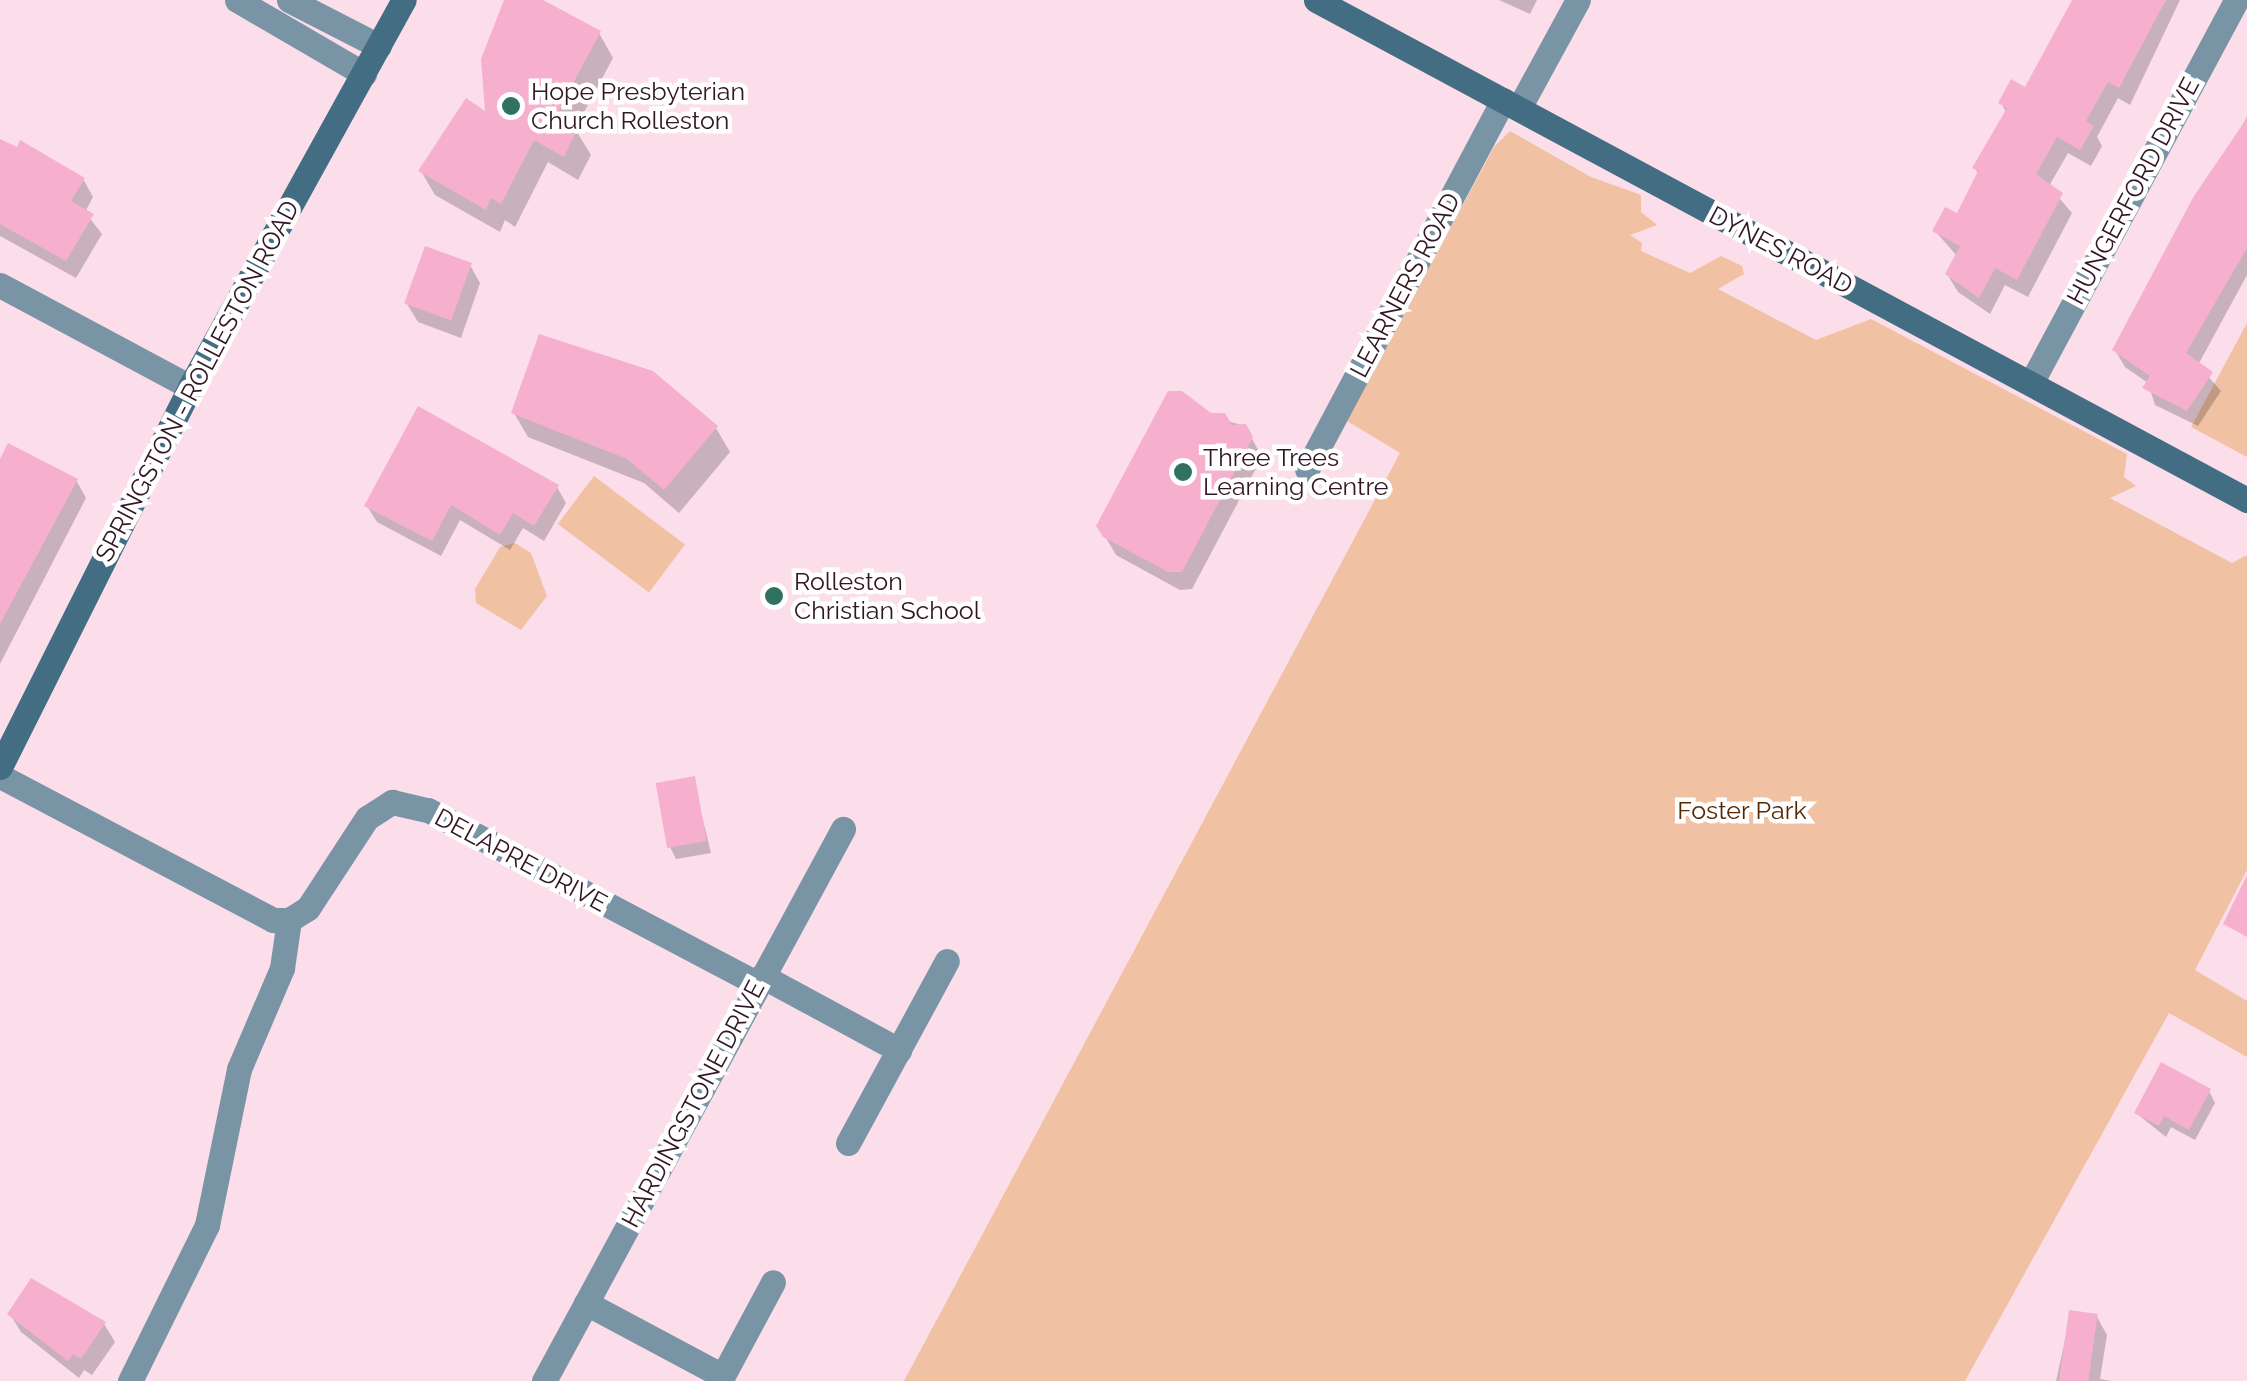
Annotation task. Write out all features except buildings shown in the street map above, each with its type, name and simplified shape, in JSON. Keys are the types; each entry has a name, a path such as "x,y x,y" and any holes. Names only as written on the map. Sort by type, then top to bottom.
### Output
{"street":[{"path":"237,0 364,74"},
{"path":"289,0 379,46"},
{"name":"SPRINGSTON - ROLLESTON ROAD","path":"0,767 190,387 404,0"},
{"name":"DYNES ROAD","path":"1316,0 2247,500"},
{"name":"LEARNERS ROAD","path":"1307,470 1511,104 1578,0"},
{"name":"HUNGERFORD DRIVE","path":"2031,383 2236,0"},
{"path":"0,285 190,387"},
{"path":"0,776 243,908 289,920 282,968 239,1068 207,1225 130,1381"},
{"name":"DELAPRE DRIVE","path":"289,920 324,890 367,818 392,802 428,810 899,1050"},
{"name":"HARDINGSTONE DRIVE","path":"544,1381 843,828"},
{"path":"848,1143 948,961"},
{"path":"586,1303 721,1379 773,1282"}],"green space":[{"name":"Foster Park","path":"1510,131 1591,177 1641,195 1641,212 1657,225 1630,235 1642,243 1641,251 1690,273 1721,256 1742,266 1744,274 1718,289 1816,340 1871,319 2127,454 2124,477 2136,486 2110,498 2232,563 2247,555 2247,870 2195,970 2247,1001 2247,1057 2169,1013 1965,1381 904,1381 1400,453 1347,421 1494,147"},
{"path":"2247,323 2247,457 2191,427"},
{"path":"594,476 685,545 649,593 558,524"},
{"path":"515,543 531,553 547,596 521,630 476,603 475,589 500,547"}],"place":[{"name":"Hope Presbyterian Church Rolleston","path":"511,106"},
{"name":"Three Trees Learning Centre","path":"1183,472"},
{"name":"Rolleston Christian School","path":"774,596"}]}
